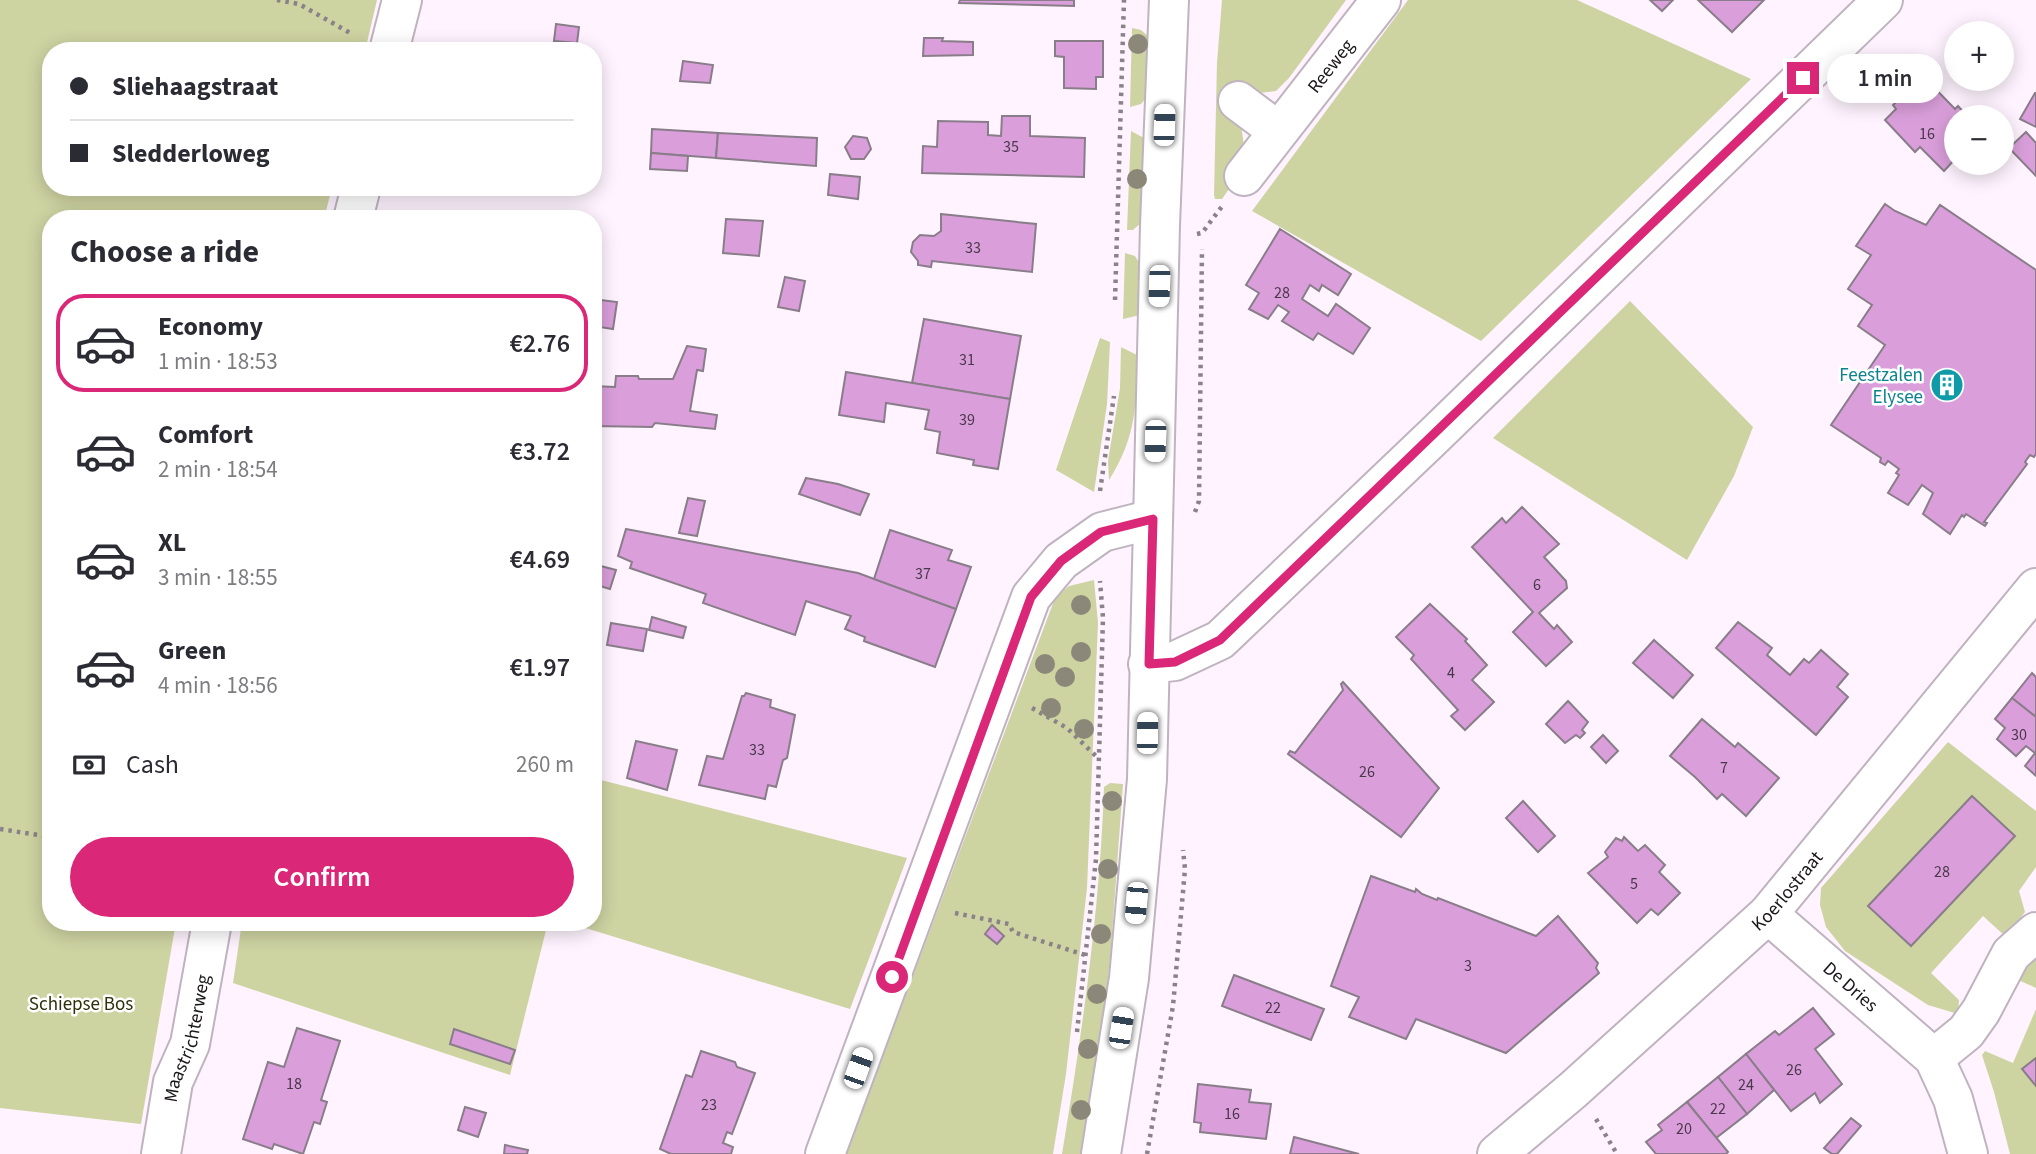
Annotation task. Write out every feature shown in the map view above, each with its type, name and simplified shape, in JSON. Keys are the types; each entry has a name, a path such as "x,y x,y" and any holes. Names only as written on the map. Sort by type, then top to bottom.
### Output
{"street":[{"path":"391,42 402,0"},
{"path":"1101,1154 1129,978 1147,779 1169,0"},
{"name":"Reeweg","path":"1244,176 1381,0"},
{"path":"1149,664 1175,662 1220,640 1475,397 1883,0"},
{"path":"1238,101 1278,131"},
{"path":"825,1154 1031,597 1061,561 1101,532 1153,519"},
{"name":"Koerlostraat","path":"1497,1154 1573,1090 1768,914 2036,588"},
{"name":"De Dries","path":"1768,914 1934,1058 1953,1099 1968,1154"},
{"name":"Maastrichterweg","path":"161,1154 173,1082 190,1044 210,931"},
{"path":"1934,1058 1966,1032 1981,1011 2011,954 2036,933"}],"path":[{"path":"277,0 299,4 355,36"},
{"path":"1115,304 1124,0"},
{"path":"1101,532 1100,481 1115,386"},
{"path":"1077,1034 1096,859 1103,618"},
{"path":"998,688 1067,728 1099,759"},
{"path":"0,829 42,836"},
{"path":"918,904 1009,924 1013,932 1085,955"},
{"path":"1596,1118 1617,1154"}],"green space":[{"name":"Schiepse Bos","path":"0,0 377,0 367,42 42,42 42,196 330,196 326,210 42,210 42,931 174,931 141,1124 0,1108"},
{"path":"1222,0 1346,0 1289,78 1276,91 1259,93 1237,113 1243,138 1243,158 1230,188 1222,199 1215,199 1217,63"},
{"path":"1408,0 1577,0 1751,79 1481,341 1252,211"},
{"path":"1132,28 1141,30 1149,37 1147,97 1141,104 1130,107"},
{"path":"1131,131 1144,138 1147,144 1144,220 1133,230 1127,230"},
{"path":"1125,253 1135,256 1142,267 1140,315 1123,319"},
{"path":"1630,301 1753,427 1734,476 1687,560 1493,438"},
{"path":"1100,338 1110,342 1107,404 1094,492 1056,470"},
{"path":"1121,347 1137,355 1135,405 1125,450 1109,480 1108,461 1120,388"},
{"path":"1094,580 1098,623 1087,888 1066,1074 1053,1154 846,1154 1055,598 1069,586"},
{"path":"1948,742 2036,811 2036,867 2019,891 2025,912 2006,937 1983,916 1931,973 1959,1000 1958,1014 1928,1005 1845,951 1826,927 1820,905 1821,888"},
{"path":"602,780 907,858 850,1009 595,931 602,931"},
{"path":"1110,783 1123,784 1101,1048 1084,1154 1062,1154 1089,971 1099,879 1104,787"},
{"path":"241,931 546,931 510,1075 233,983"},
{"path":"2036,957 2036,988 2016,979 2025,963"},
{"path":"2036,1009 2036,1154 2010,1154 1982,1055 1985,1051 2013,1063"}],"building":[{"path":"960,0 1074,0 1074,6 959,3"},
{"path":"1650,0 1673,0 1662,11"},
{"path":"1698,0 1764,0 1732,32"},
{"path":"556,24 579,27 577,42 554,41"},
{"path":"924,38 973,42 973,55 923,56"},
{"path":"1055,41 1103,41 1103,77 1096,77 1096,89 1064,88 1064,57 1055,56"},
{"path":"683,61 713,65 710,83 680,81"},
{"path":"1923,76 1951,105 1944,105 1944,171 1920,147 1915,152 1885,120 1896,109 1893,105"},
{"path":"2036,93 2036,127 2020,119"},
{"path":"1002,116 1030,116 1030,136 1085,138 1084,177 922,173 923,146 937,147 938,121 988,122 988,135 1001,136"},
{"path":"652,129 718,133 716,158 651,153"},
{"path":"2026,132 2036,143 2036,176 2014,153 2014,143"},
{"path":"718,133 817,138 816,166 716,158"},
{"path":"853,136 867,138 871,149 864,159 851,159 845,147"},
{"path":"651,153 688,156 687,171 650,169"},
{"path":"830,174 860,177 858,199 828,195"},
{"name":"Feestzalen Elysee","path":"1885,204 1926,225 1940,205 2036,270 2036,454 2034,457 2030,455 2025,462 2027,464 1984,522 1987,523 1985,526 1966,514 1964,517 1962,515 1950,534 1923,514 1933,493 1922,485 1908,505 1888,493 1899,475 1896,473 1899,469 1888,461 1885,465 1880,462 1881,458 1831,425 1885,345 1858,326 1872,305 1848,289 1871,255 1856,246"},
{"path":"941,214 1036,224 1032,272 932,261 931,267 918,265 911,252 913,242 920,235 934,236 941,231"},
{"path":"726,219 763,221 759,256 723,253"},
{"path":"1280,229 1351,274 1338,295 1322,285 1319,291 1310,285 1302,299 1328,316 1336,304 1370,328 1353,354 1318,333 1313,340 1282,321 1289,312 1278,305 1268,319 1249,309 1259,293 1246,285"},
{"path":"785,277 805,281 799,311 778,307"},
{"path":"602,300 617,302 613,329 602,327"},
{"path":"924,319 1021,336 1010,399 912,383"},
{"path":"687,346 706,349 703,371 697,370 690,411 717,415 715,429 655,423 652,427 602,426 602,386 615,387 616,376 673,379"},
{"path":"846,372 1010,399 998,469 973,465 974,460 937,453 940,432 925,429 929,410 886,403 884,422 839,415"},
{"path":"806,478 869,494 860,515 799,494"},
{"path":"688,498 705,501 697,536 679,533"},
{"path":"1522,507 1559,544 1544,557 1566,581 1567,588 1539,613 1554,629 1557,625 1572,642 1546,666 1513,632 1533,612 1472,547 1502,518 1506,523"},
{"path":"626,529 858,573 956,609 935,667 864,641 865,637 845,629 851,616 806,601 795,635 703,603 706,594 630,568 632,562 618,556"},
{"path":"890,530 952,550 948,560 971,567 956,609 874,579"},
{"path":"602,566 616,570 610,589 602,587"},
{"path":"1430,604 1467,639 1465,641 1487,665 1472,680 1494,702 1465,730 1451,716 1458,710 1411,659 1414,655 1396,637"},
{"path":"652,617 686,627 683,638 649,630"},
{"path":"1738,622 1772,648 1767,655 1790,675 1804,659 1809,663 1821,650 1848,674 1837,687 1848,697 1816,735 1716,648"},
{"path":"611,623 647,629 643,651 607,645"},
{"path":"1654,640 1693,675 1673,698 1633,663"},
{"path":"2032,673 2036,677 2036,717 2012,698"},
{"path":"1343,682 1439,788 1401,837 1288,754 1290,751 1295,753 1343,690"},
{"path":"746,693 771,700 770,707 795,715 787,758 783,760 776,787 768,785 765,799 699,785 707,756 723,759 742,696"},
{"path":"2012,698 2036,717 2036,776 2025,766 2035,753 2026,746 2016,756 1997,739 2005,728 1995,719"},
{"path":"1568,701 1588,722 1582,730 1585,733 1580,738 1576,735 1565,743 1546,724"},
{"path":"1702,719 1735,747 1738,743 1779,778 1746,816 1722,794 1717,799 1670,756"},
{"path":"1603,735 1618,751 1606,763 1591,747"},
{"path":"636,741 677,750 667,790 627,778"},
{"path":"1972,796 2015,836 1911,946 1868,906"},
{"path":"1523,801 1555,836 1538,852 1506,818"},
{"path":"1624,837 1638,851 1645,845 1665,865 1659,872 1680,893 1658,915 1651,909 1637,923 1588,873 1608,857 1605,852 1616,838 1622,841"},
{"path":"1371,876 1415,892 1416,889 1437,900 1438,898 1536,936 1558,916 1598,963 1596,968 1599,973 1506,1053 1416,1019 1406,1039 1349,1017 1359,997 1331,986"},
{"path":"992,925 1004,936 997,944 985,934"},
{"path":"1234,975 1324,1009 1311,1040 1222,1006"},
{"path":"1813,1008 1834,1034 1815,1049 1842,1084 1820,1103 1815,1093 1791,1111 1746,1054 1775,1031 1779,1035"},
{"path":"297,1028 340,1041 321,1100 327,1102 320,1124 314,1122 303,1154 274,1144 272,1149 243,1139 268,1062 284,1067"},
{"path":"454,1029 515,1050 510,1064 450,1044"},
{"path":"701,1051 735,1062 737,1067 755,1073 732,1134 727,1132 723,1143 733,1147 731,1154 671,1154 660,1149 686,1075 692,1077"},
{"path":"1746,1054 1774,1090 1747,1114 1718,1077"},
{"path":"2036,1058 2036,1086 2022,1069"},
{"path":"1718,1077 1747,1114 1716,1138 1687,1102"},
{"path":"1198,1084 1251,1090 1249,1102 1271,1104 1266,1139 1200,1132 1201,1123 1194,1122"},
{"path":"1687,1102 1728,1152 1726,1154 1656,1154 1646,1142 1662,1130 1658,1125"},
{"path":"465,1107 486,1113 478,1137 458,1130"},
{"path":"1851,1118 1861,1126 1837,1154 1832,1154 1824,1148"},
{"path":"1294,1137 1359,1154 1290,1154"},
{"path":"505,1145 528,1150 527,1154 504,1154"}],"place":[{"name":"Feestzalen Elysee","path":"1947,385"}],"route":[{"path":"892,977 1031,597 1061,561 1101,532 1153,519 1149,664 1175,662 1220,640 1803,78"}]}
